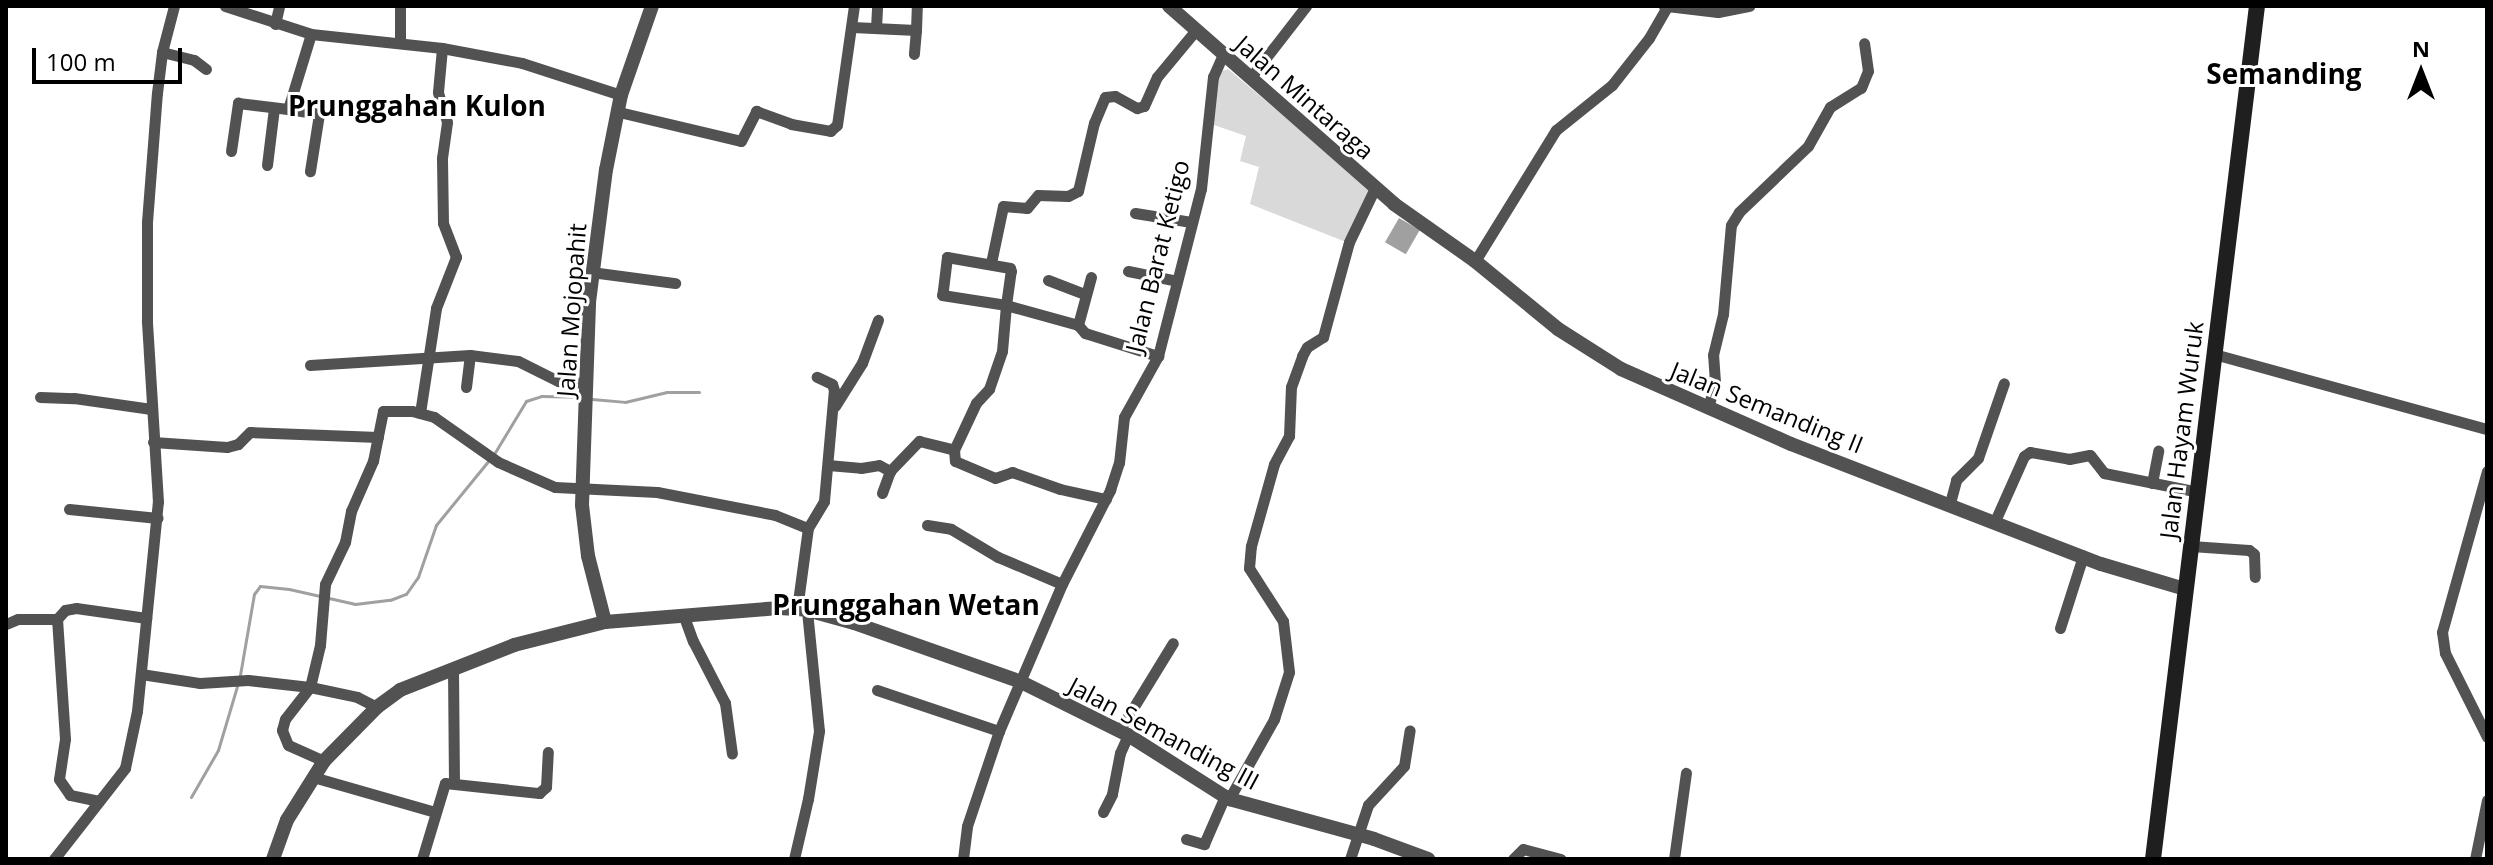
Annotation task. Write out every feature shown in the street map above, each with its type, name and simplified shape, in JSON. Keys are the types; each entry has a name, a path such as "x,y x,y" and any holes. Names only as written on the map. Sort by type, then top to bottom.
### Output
{"main road":[{"name":"Jalan Hayam Wuruk","path":"2153,859 2257,6"}],"street":[{"path":"54,859 125,768 141,674 158,518 151,409 147,222 162,52 174,6"},
{"path":"225,6 311,34 442,48 532,66 621,95"},
{"path":"275,24 279,6"},
{"path":"400,6 400,43"},
{"name":"Jalan Mojopahit","path":"605,622 588,556 582,488 591,272 621,95 652,6"},
{"path":"619,112 741,141 756,111 791,124 830,131 837,125 854,6"},
{"path":"876,28 877,6"},
{"path":"914,54 917,6"},
{"name":"Jalan Mintaraga","path":"1169,6 1375,188"},
{"path":"1251,77 1306,6"},
{"path":"1475,261 1556,130 1612,85 1649,38 1665,7 1718,12 1749,6"},
{"path":"852,27 916,30"},
{"path":"991,263 1003,206 1027,208 1038,195 1076,193 1094,123 1105,97 1119,97 1142,108 1157,77 1196,30"},
{"path":"288,109 311,34"},
{"path":"1708,408 1715,382 1713,355 1723,314 1731,225 1739,212 1808,146 1830,107 1861,88 1868,71 1864,43"},
{"path":"420,413 436,308 456,257 443,223 442,158 447,122 438,92 442,48"},
{"path":"162,52 194,60 206,69"},
{"name":"Jalan Barat Ketigo","path":"963,859 967,826 999,731 1062,584 1106,499 1118,468 1124,417 1158,356 1203,176 1213,77 1223,55"},
{"path":"231,151 238,103 319,114 310,171"},
{"path":"267,165 274,108"},
{"path":"1186,839 1201,844 1207,841 1227,797 1274,719 1289,672 1283,621 1249,568 1251,546 1274,464 1289,436 1291,387 1307,347 1323,337 1349,242 1375,188"},
{"name":"Jalan Semanding II","path":"1375,188 1475,261 1523,302 1596,353 1643,380 1803,448 2083,556 2185,589"},
{"path":"1135,213 1191,222"},
{"path":"1106,499 1060,489 1012,472 995,478 955,461 954,450 976,403 989,389 995,375 1002,351 1006,305 1011,271 991,263 947,256 941,294 1006,305 1078,325 1089,336 1158,356"},
{"path":"1128,271 1177,281"},
{"path":"591,272 675,283"},
{"path":"1078,325 1091,277"},
{"path":"1048,280 1085,294"},
{"path":"832,410 862,363 878,320"},
{"path":"2214,354 2487,429"},
{"path":"466,387 470,355"},
{"path":"310,365 470,355 518,361 558,381 587,383"},
{"path":"794,859 819,731 802,609 808,528 824,501 834,386 817,377"},
{"path":"1950,503 1956,480 1978,458 2004,383"},
{"path":"40,397 84,399 151,409"},
{"path":"324,761 298,752 282,737 285,719 310,687 320,645 325,584 345,542 351,511 363,489 383,411 434,417 498,462 540,482 582,488 657,492 775,515 808,528"},
{"path":"153,442 227,447 256,432 378,437"},
{"path":"882,493 890,471 920,440 954,450"},
{"path":"2152,483 2158,451"},
{"path":"1995,521 2024,456 2030,452 2069,459 2090,455 2104,473 2198,492"},
{"path":"828,465 861,468 875,464 890,471"},
{"path":"2487,471 2442,632 2445,653 2487,737"},
{"path":"77,509 158,518"},
{"path":"927,525 951,529 998,557 1062,584"},
{"path":"2191,546 2249,550 2254,554 2255,577"},
{"path":"2060,628 2083,556"},
{"path":"99,801 70,795 59,779 65,739 57,619 65,610 76,608 146,618"},
{"name":"Jalan Semanding III","path":"277,858 287,820 324,761 377,707 400,690 514,645 605,622 683,614 802,609 891,634 1019,681 1124,733 1227,797 1358,834 1428,859"},
{"path":"683,614 693,641 725,703 732,754"},
{"path":"6,624 18,619 57,619"},
{"path":"1103,812 1112,794 1124,733 1173,643"},
{"path":"453,669 454,782"},
{"path":"141,674 200,683 248,680 310,687 357,697 377,707"},
{"path":"877,690 999,731"},
{"path":"1350,859 1363,814 1374,794 1399,774 1404,766 1410,730"},
{"path":"422,859 443,787 454,782 543,792 548,752"},
{"path":"1674,859 1686,773"},
{"path":"313,777 435,812"},
{"path":"2475,859 2487,800"},
{"path":"1513,859 1523,849 1561,859"}],"shaded area":[{"path":"1228,69 1371,189 1346,242 1250,204 1259,167 1240,161 1246,136 1211,124 1215,83 1222,71"},
{"path":"1399,218 1420,230 1406,254 1385,242"}],"waterway":[{"path":"592,399 625,402 667,392 699,392"},
{"path":"240,675 254,594 260,586 289,589 355,604 390,600 406,594 418,577 436,525 494,454 526,401 541,396 580,397"},
{"path":"191,797 218,750 238,683"}],"district":[{"name":"Semanding","path":"2284,73"},
{"name":"Prunggahan Kulon","path":"417,105"},
{"name":"Prunggahan Wetan","path":"906,604"}]}
